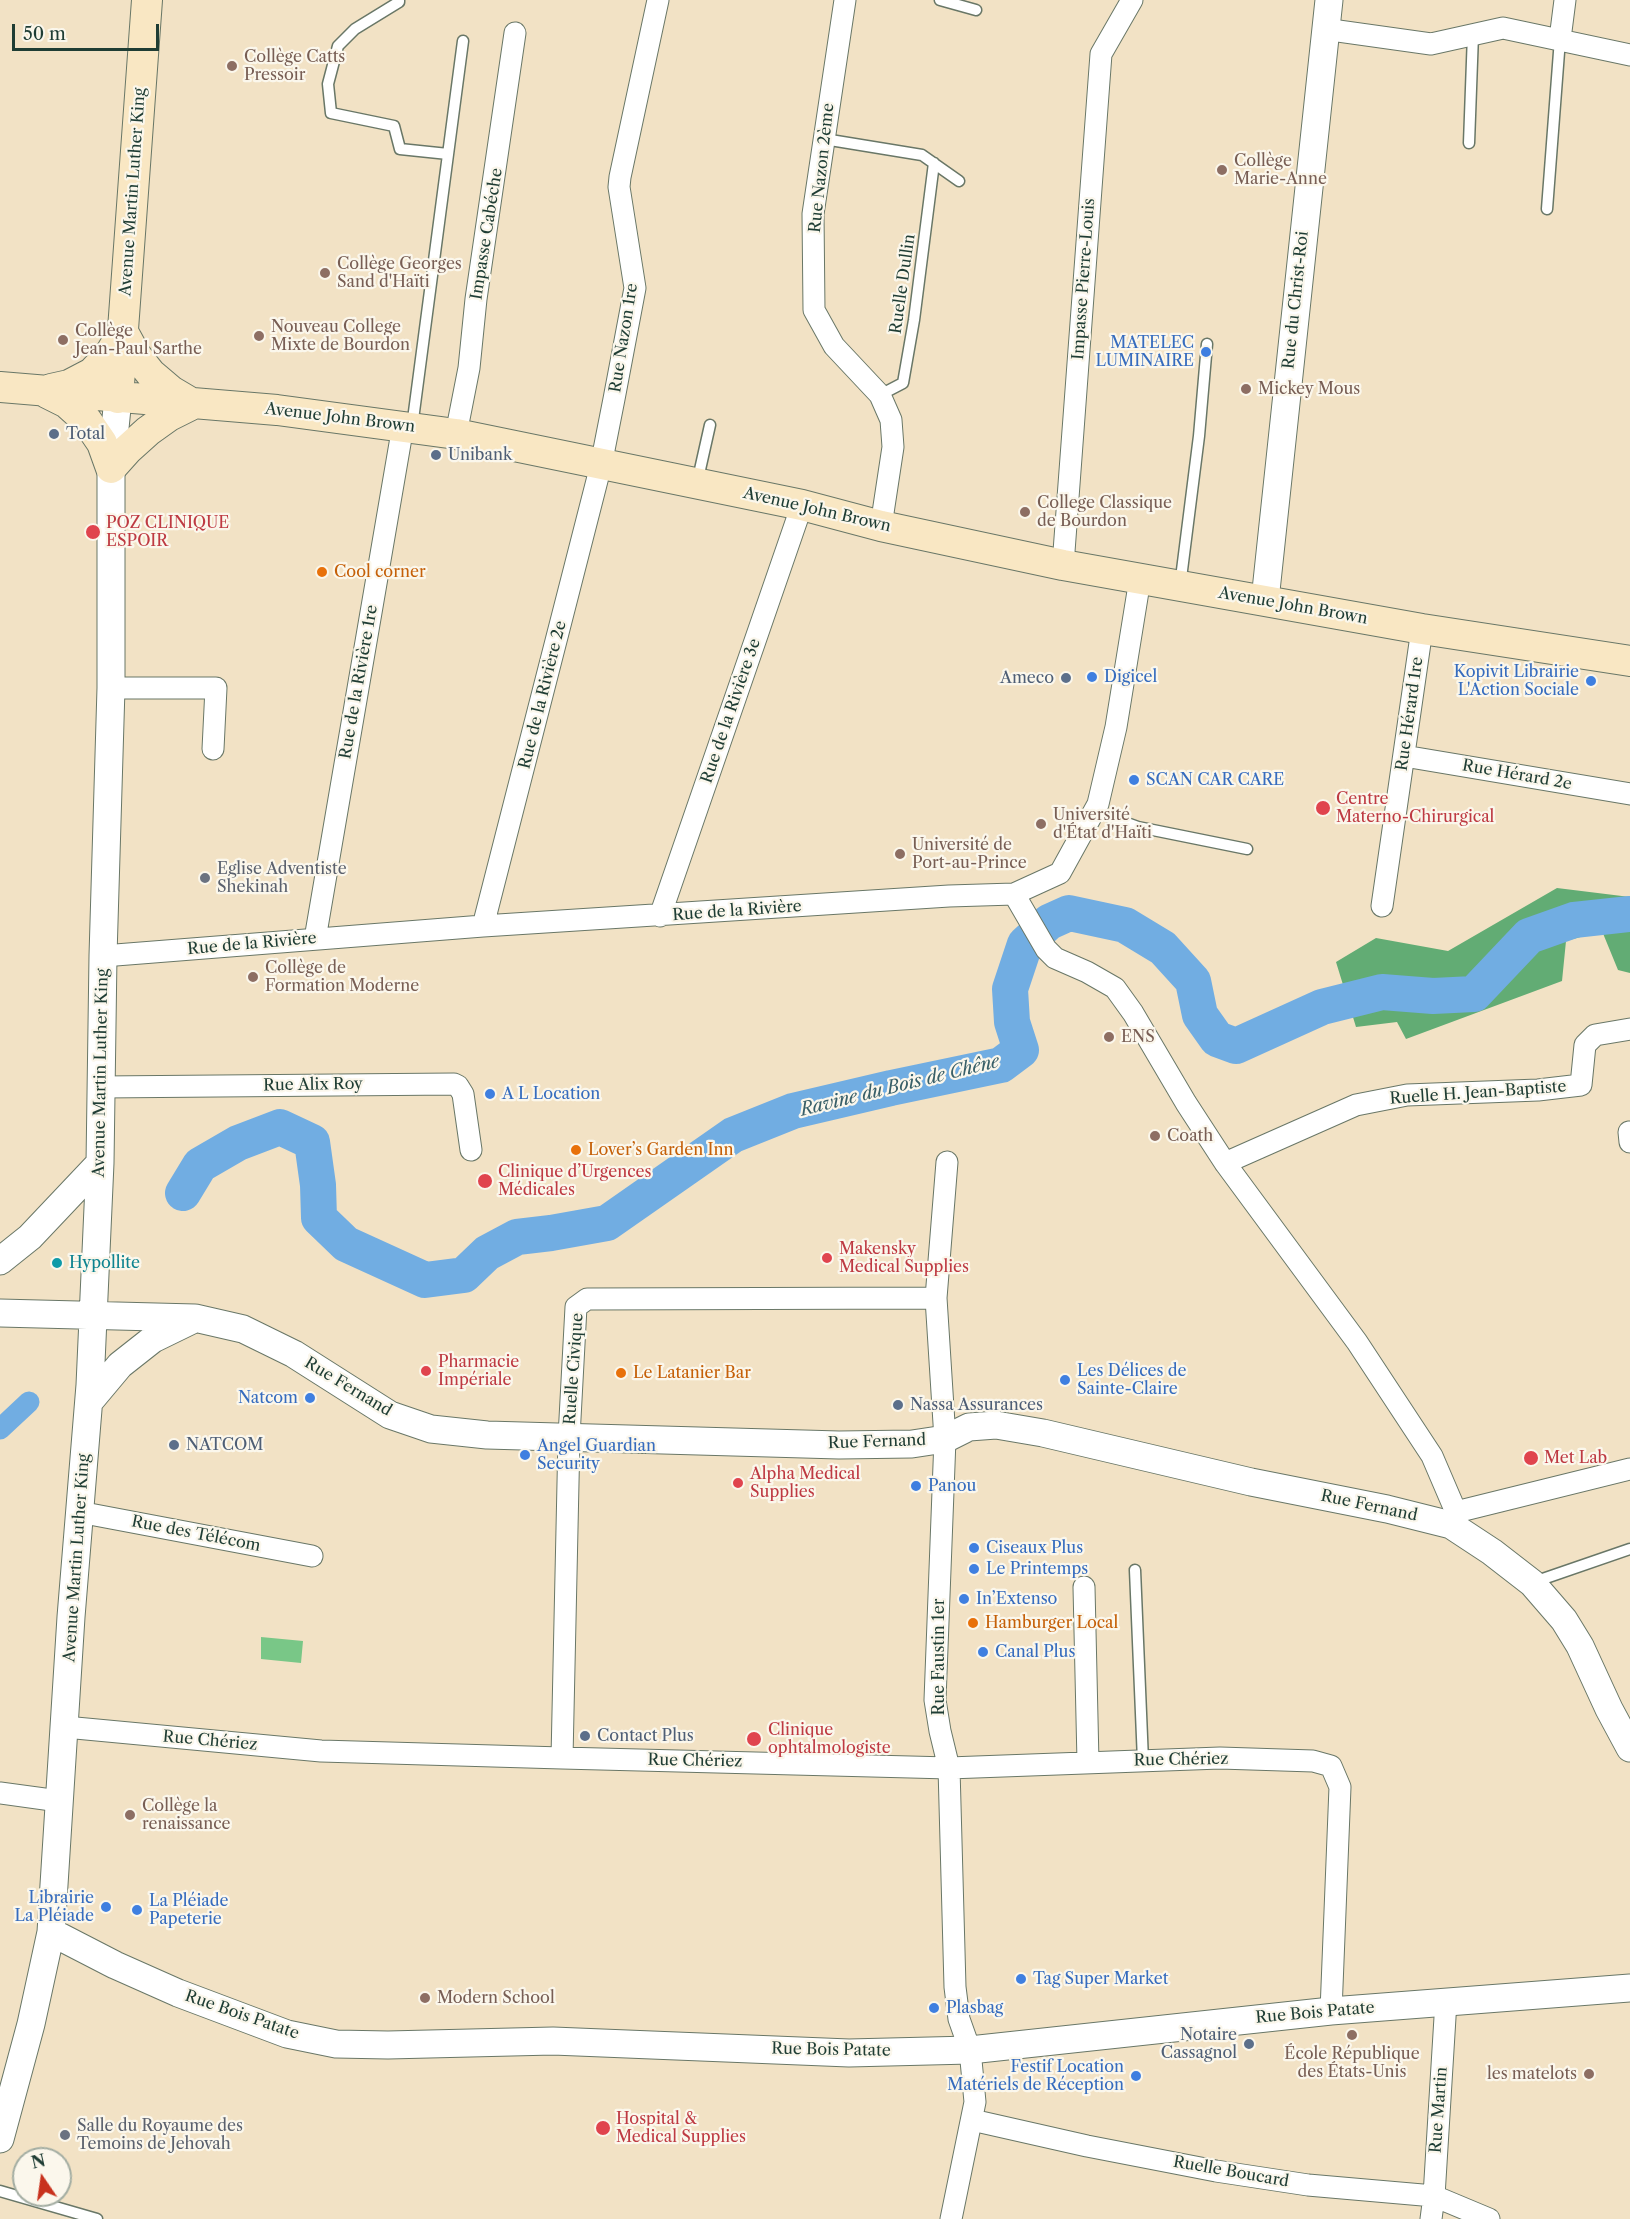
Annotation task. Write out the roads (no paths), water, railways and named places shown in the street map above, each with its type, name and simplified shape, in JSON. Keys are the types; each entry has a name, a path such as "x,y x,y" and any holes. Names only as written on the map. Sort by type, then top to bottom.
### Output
{"main road":[{"name":"Avenue Martin Luther King","path":"118,398 147,0"},
{"path":"44,391 69,385 92,373 110,354 123,332"},
{"path":"123,332 135,354 152,374 171,391 193,404"},
{"name":"Avenue John Brown","path":"0,387 277,410 456,434 802,505 881,526 1063,565 1422,629 1630,661"},
{"path":"44,391 67,403 87,421 102,443 111,468 148,431 169,416 193,404"}],"street":[{"name":"Rue Nazon 1re","path":"601,465 635,288 620,177 658,0"},
{"name":"Rue Nazon 2ème","path":"846,0 813,214 814,310 834,346 880,395 891,420 893,447 881,526"},
{"name":"Impasse Pierre-Louis","path":"1063,565 1101,54 1132,0"},
{"name":"Rue du Christ-Roi","path":"1265,600 1324,29 1329,0"},
{"path":"1560,39 1565,0"},
{"path":"1324,29 1431,44 1503,28 1630,55"},
{"name":"Impasse Cabéche","path":"456,434 469,368 476,299 515,33"},
{"name":"Avenue Martin Luther King","path":"0,2139 29,2034 51,1932 71,1617 89,1402 100,1163 111,688 111,468 118,398"},
{"name":"Rue de la Rivière 1re","path":"315,939 408,427"},
{"name":"Rue de la Rivière 2e","path":"483,926 601,465"},
{"name":"Rue de la Rivière 3e","path":"660,916 802,505"},
{"name":"Rue de la Rivière","path":"103,956 483,926 949,896 1014,894 1060,873 1098,804 1116,727 1140,579"},
{"name":"Rue Hérard 1re","path":"1382,906 1422,629"},
{"path":"111,688 216,688 213,749"},
{"name":"Rue Hérard 2e","path":"1404,756 1630,794"},
{"path":"1014,894 1046,949 1055,958 1088,972 1115,988 1133,1013 1186,1103 1225,1163 1357,1342 1431,1456 1453,1518 1630,1469"},
{"name":"Ruelle H. Jean-Baptiste","path":"1225,1163 1356,1105 1407,1095 1538,1090 1581,1085 1585,1045 1595,1035 1630,1029"},
{"name":"Rue Alix Roy","path":"101,1087 454,1084 463,1094 471,1150"},
{"name":"Rue Faustin 1er","path":"947,1162 936,1298 945,1439 935,1700 949,1768 952,1810 955,1986 959,2019 970,2050 975,2102 951,2219"},
{"path":"0,1261 30,1237 100,1163"},
{"name":"Ruelle Civique","path":"562,1758 569,1437 576,1307 587,1299 936,1298"},
{"name":"Rue Fernand","path":"0,1313 195,1318 243,1329 294,1354 390,1414 431,1429 487,1435 839,1445 912,1444 945,1439 969,1427 996,1425 1043,1433 1251,1482 1388,1509 1453,1518 1532,1583 1569,1626 1630,1748"},
{"path":"89,1402 120,1365 153,1340 195,1318"},
{"name":"Rue des Télécom","path":"79,1512 312,1556"},
{"path":"1084,1587 1088,1762"},
{"name":"Rue Chériez","path":"65,1727 321,1751 562,1758 949,1768 1231,1759 1312,1761 1331,1766 1340,1787 1331,2011"},
{"path":"0,1793 59,1800"},
{"name":"Rue Bois Patate","path":"51,1932 115,1965 188,1997 287,2034 336,2044 553,2042 849,2053 970,2050 1331,2011 1630,1988"},
{"name":"Rue Martin","path":"1431,2219 1446,2001"},
{"name":"Ruelle Boucard","path":"972,2120 1077,2144 1216,2171 1308,2185 1434,2196 1489,2219"}],"lane":[{"path":"399,0 355,29 338,46 328,84 331,113 394,126 400,149 448,154"},
{"path":"940,0 976,10"},
{"path":"1469,143 1473,34"},
{"path":"1547,209 1560,39"},
{"path":"408,427 463,41"},
{"path":"824,139 922,155 959,181"},
{"name":"Ruelle Dullin","path":"880,395 903,383 914,320 934,163"},
{"path":"1180,586 1199,436 1207,344"},
{"path":"697,483 710,425"},
{"path":"1095,811 1138,827 1247,849"},
{"path":"1532,1583 1630,1549"},
{"path":"1136,1570 1143,1761"},
{"path":"0,2191 97,2219"}],"waterway":[{"name":"Ravine du Bois de Chêne","path":"183,1193 200,1165 238,1143 280,1127 312,1142 318,1185 319,1218 346,1244 425,1280 464,1275 487,1253 517,1237 607,1223 733,1135 793,1111 1001,1065 1021,1050 1012,1022 1010,989 1025,944 1049,922 1069,913 1125,925 1163,948 1193,981 1200,1015 1217,1039 1236,1046 1322,1007 1382,992 1433,996 1474,994 1529,936 1574,920 1630,914"},
{"path":"0,1429 29,1402"}],"place":[{"name":"Collège Catts Pressoir","path":"232,66"},
{"name":"Collège Marie-Anne","path":"1222,170"},
{"name":"Collège Georges Sand d'Haïti","path":"325,273"},
{"name":"Nouveau College Mixte de Bourdon","path":"259,336"},
{"name":"Collège Jean-Paul Sarthe","path":"63,340"},
{"name":"MATELEC LUMINAIRE","path":"1206,352"},
{"name":"Mickey Mous","path":"1246,389"},
{"name":"Total","path":"54,434"},
{"name":"Unibank","path":"436,455"},
{"name":"College Classique de Bourdon","path":"1025,512"},
{"name":"POZ CLINIQUE ESPOIR","path":"93,532"},
{"name":"Cool corner","path":"322,572"},
{"name":"Digicel","path":"1092,677"},
{"name":"Ameco","path":"1066,678"},
{"name":"Kopivit Librairie L'Action Sociale","path":"1591,681"},
{"name":"SCAN CAR CARE","path":"1134,780"},
{"name":"Centre Materno-Chirurgical","path":"1323,808"},
{"name":"Université d'État d'Haïti","path":"1041,824"},
{"name":"Université de Port-au-Prince","path":"900,854"},
{"name":"Eglise Adventiste Shekinah","path":"205,878"},
{"name":"Collège de Formation Moderne","path":"253,977"},
{"name":"ENS","path":"1109,1037"},
{"name":"A L Location","path":"490,1094"},
{"name":"Coath","path":"1155,1136"},
{"name":"Lover’s Garden Inn","path":"576,1150"},
{"name":"Clinique d’Urgences Médicales","path":"485,1181"},
{"name":"Makensky Medical Supplies","path":"827,1258"},
{"name":"Hypollite","path":"57,1263"},
{"name":"Pharmacie Impériale","path":"426,1371"},
{"name":"Le Latanier Bar","path":"621,1373"},
{"name":"Les Délices de Sainte-Claire","path":"1065,1380"},
{"name":"Natcom","path":"310,1398"},
{"name":"Nassa Assurances","path":"898,1405"},
{"name":"NATCOM","path":"174,1445"},
{"name":"Angel Guardian Security","path":"525,1455"},
{"name":"Met Lab","path":"1531,1458"},
{"name":"Alpha Medical Supplies","path":"738,1483"},
{"name":"Panou","path":"916,1486"},
{"name":"Ciseaux Plus","path":"974,1548"},
{"name":"Le Printemps","path":"974,1569"},
{"name":"In’Extenso","path":"964,1599"},
{"name":"Hamburger Local","path":"973,1623"},
{"name":"Canal Plus","path":"983,1652"},
{"name":"Contact Plus","path":"585,1736"},
{"name":"Clinique ophtalmologiste","path":"754,1739"},
{"name":"Collège la renaissance","path":"130,1815"},
{"name":"Librairie La Pléiade","path":"106,1907"},
{"name":"La Pléiade Papeterie","path":"137,1910"},
{"name":"Tag Super Market","path":"1021,1979"},
{"name":"Modern School","path":"425,1998"},
{"name":"Plasbag","path":"934,2008"},
{"name":"École République des États-Unis","path":"1352,2035"},
{"name":"Notaire Cassagnol","path":"1249,2044"},
{"name":"les matelots","path":"1589,2074"},
{"name":"Festif Location Matériels de Réception","path":"1136,2076"},
{"name":"Hospital & Medical Supplies","path":"603,2128"},
{"name":"Salle du Royaume des Temoins de Jehovah","path":"65,2135"}]}
